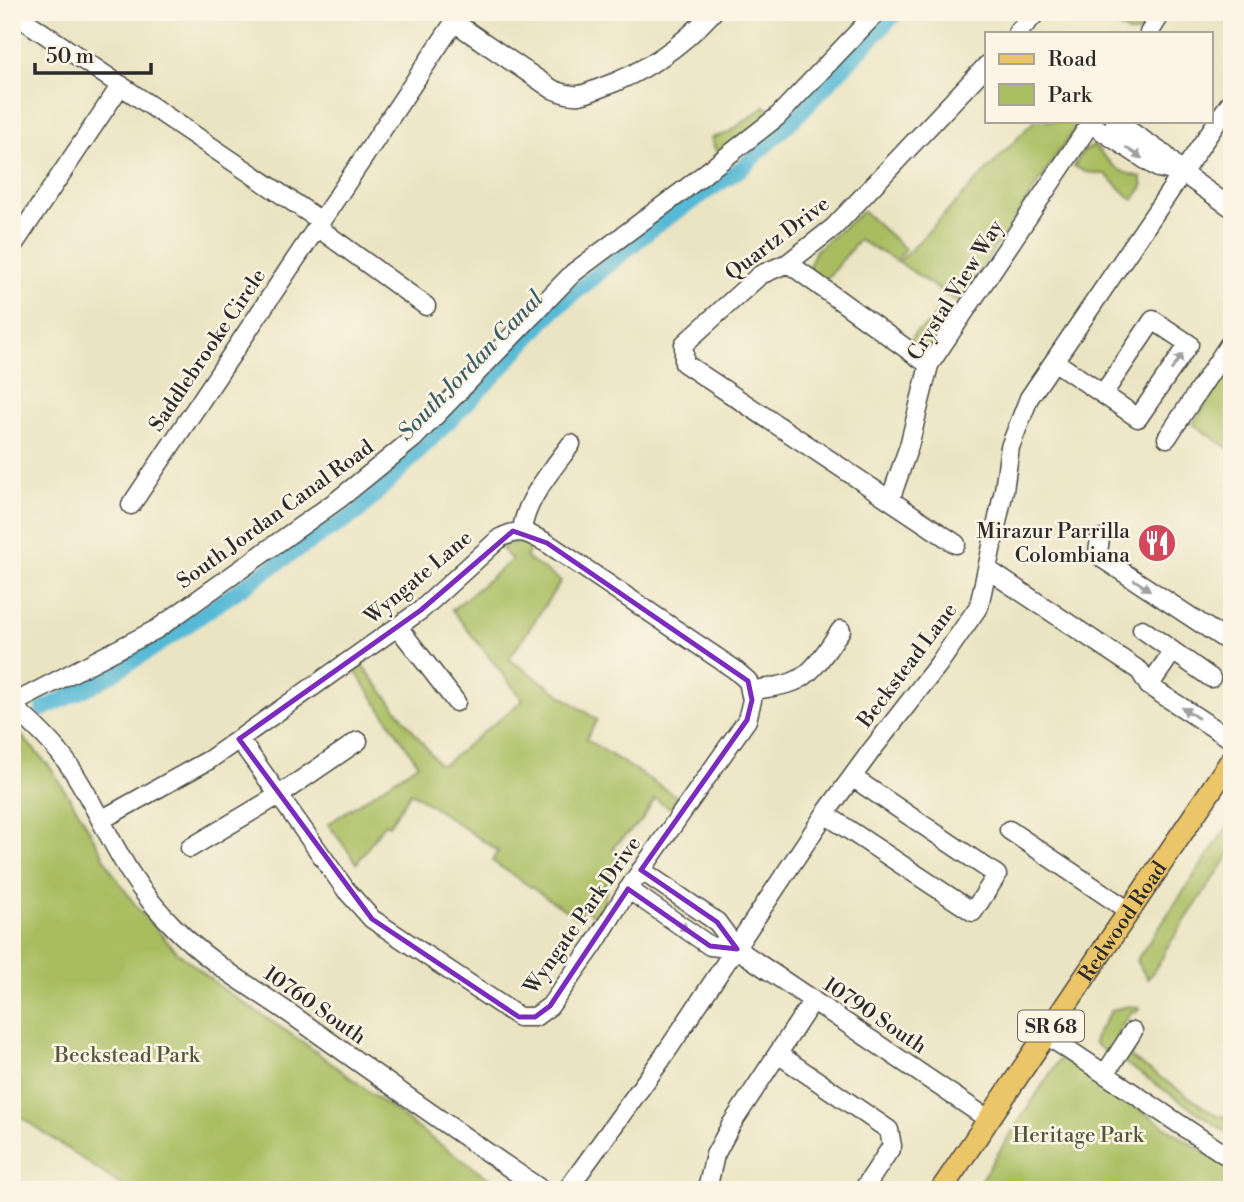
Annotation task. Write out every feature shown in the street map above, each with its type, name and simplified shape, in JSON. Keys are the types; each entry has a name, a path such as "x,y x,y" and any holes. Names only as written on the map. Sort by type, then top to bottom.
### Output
{"main road":[{"name":"Redwood Road","path":"941,1190 1232,759"}],"street":[{"path":"12,12 319,224 426,306"},
{"path":"458,17 552,89 577,96 618,82 649,65 680,43 713,12"},
{"name":"South Jordan Canal Road","path":"12,705 157,629 339,499 414,438 573,273 777,117 877,12"},
{"path":"1018,32 1037,12"},
{"path":"1150,32 1163,12"},
{"name":"Saddlebrooke Circle","path":"131,505 458,17"},
{"name":"Quartz Drive","path":"956,544 684,363 684,344 760,275 788,263 834,227 985,67"},
{"path":"12,247 121,85"},
{"name":"Beckstead Lane","path":"567,1190 661,1060 825,814 939,665 979,606 1004,490 1010,447 1029,398 1232,100"},
{"path":"1091,122 1158,168 1182,173"},
{"name":"Crystal View Way","path":"890,500 909,446 929,365 1091,122"},
{"path":"1116,122 1165,155 1182,173 1232,208"},
{"path":"788,263 929,365"},
{"path":"1054,361 1138,418 1189,344 1153,320 1103,394"},
{"path":"1167,438 1232,340"},
{"path":"571,444 531,501 524,516 522,532 547,543 733,669 748,681 751,695 802,678 813,668 841,630"},
{"name":"Wyngate Lane","path":"101,820 209,760 421,610 500,538 513,531 522,532"},
{"path":"1100,539 1098,552 1103,559 1232,644"},
{"path":"987,569 1140,671 1149,686 1232,740"},
{"path":"397,627 456,702"},
{"path":"1142,629 1211,678"},
{"path":"1149,686 1173,651"},
{"name":"Wyngate Park Drive","path":"239,739 346,890 372,919 519,1017 535,1017 550,1006 593,946 628,889 747,720 751,695"},
{"name":"10760 South","path":"12,705 29,720 76,775 131,874 174,928 226,971 542,1190"},
{"path":"190,848 279,795 358,741"},
{"path":"825,814 973,912 998,875 852,777"},
{"path":"1009,830 1129,911"},
{"name":"10790 South","path":"641,870 717,922 737,949 988,1119"},
{"name":"10790 South","path":"628,889 710,946 737,949"},
{"path":"710,1190 708,1185 715,1155 731,1125 813,1000"},
{"path":"1105,1074 1133,1031"},
{"path":"1045,1034 1229,1153"},
{"path":"778,1054 889,1130 892,1146 863,1190"}],"highlighted area":[{"path":"513,531 547,543 748,681 752,700 747,720 641,870 717,922 737,949 710,946 628,889 550,1006 535,1017 519,1017 372,919 239,739 421,610"}],"green space":[{"path":"1097,12 1154,12 1141,32 1127,32"},
{"path":"765,106 777,117 720,162 711,138 728,133"},
{"path":"1033,122 1079,122 958,303 899,262"},
{"path":"1094,145 1114,166 1125,173 1141,177 1143,187 1133,200 1105,174 1085,172 1074,166 1083,151"},
{"path":"863,211 905,249 897,261 859,240 824,282 813,274 809,266 816,250"},
{"path":"938,310 952,316 934,346 921,349 909,343 916,332 929,324"},
{"path":"1232,365 1232,451 1193,424"},
{"path":"508,543 532,544 526,558 561,581 509,659 597,720 586,739 679,798 670,808 655,799 641,821 613,847 622,859 608,876 604,907 598,918 584,909 577,918 492,861 498,851 411,792 389,825 385,823 357,863 328,824 418,764 355,671 362,665 439,764 444,764 523,700 452,610 512,560 502,549"},
{"name":"Beckstead Park","path":"18,732 50,767 111,870 138,909 176,951 223,989 304,1043 506,1190 128,1190 12,1111 12,737"},
{"path":"1232,820 1232,851 1148,979 1136,961"},
{"path":"1129,1006 1140,1008 1137,1012 1132,1011 1117,1034 1120,1037 1108,1054 1094,1043 1097,1033 1112,1010"},
{"path":"1135,1043 1130,1057 1219,1117 1232,1114 1230,1128 1226,1132 1122,1061"},
{"name":"Heritage Park","path":"1061,1057 1232,1171 1232,1184 1228,1190 974,1190"}],"waterway":[{"name":"South Jordan Canal","path":"43,709 95,684 151,650 294,552 357,513 496,374 553,311 654,227 742,168 796,117 897,12"}],"place":[{"name":"Mirazur Parrilla Colombiana","path":"1157,543"}]}
